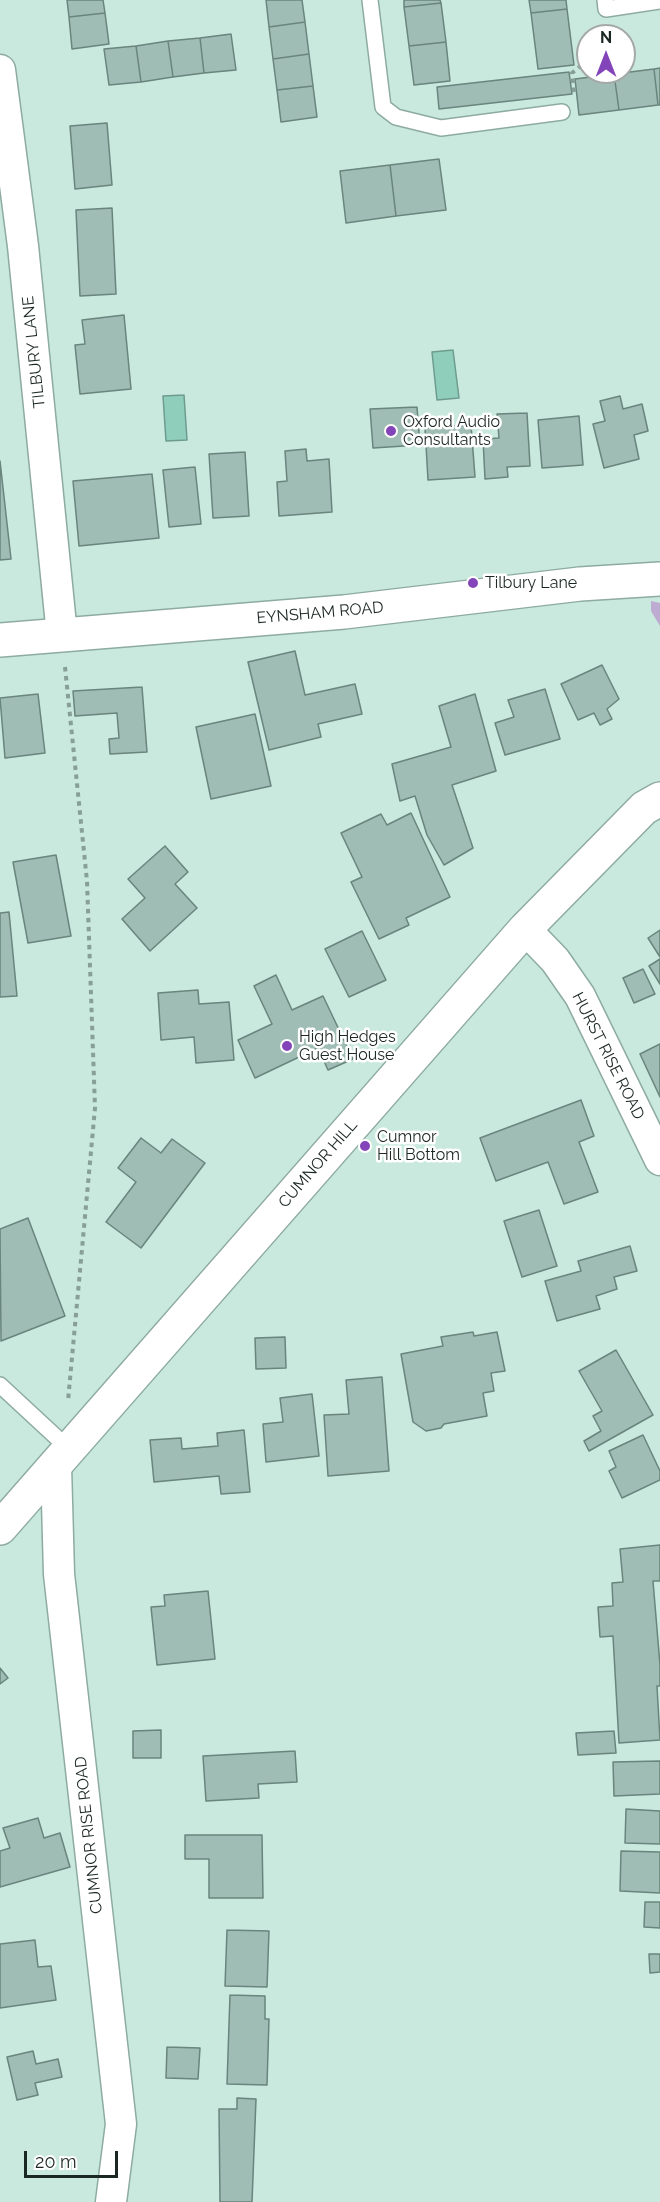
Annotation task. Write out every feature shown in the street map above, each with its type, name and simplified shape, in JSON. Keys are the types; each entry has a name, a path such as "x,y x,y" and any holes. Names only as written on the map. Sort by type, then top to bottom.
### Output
{"street":[{"name":"TILBURY LANE","path":"0,70 23,246 62,635"},
{"name":"EYNSHAM ROAD","path":"0,640 367,610 653,582"},
{"name":"CUMNOR HILL","path":"0,1528 525,929 652,804 660,777"},
{"name":"HURST RISE ROAD","path":"525,929 555,960 580,996 660,1160"},
{"name":"CUMNOR RISE ROAD","path":"67,1452 59,1574 121,2124 111,2202"}],"lane":[{"path":"370,0 383,107 396,117 441,128 562,112"},
{"path":"605,0 606,9 660,1"},
{"path":"0,1385 67,1452"}],"path":[{"path":"562,112 576,110 572,73 576,70"},
{"path":"62,635 87,881 95,1108 67,1408 67,1452"}],"shaded area":[{"path":"453,350 459,398 437,400 432,352"},
{"path":"184,395 187,440 166,441 163,396"},
{"path":"651,601 660,603 660,626 651,611"}],"building":[{"path":"67,0 103,0 105,13 69,17"},
{"path":"266,0 302,0 305,22 269,27"},
{"path":"404,0 440,0 441,3 404,7"},
{"path":"529,0 566,0 567,9 531,13"},
{"path":"441,3 446,42 409,46 404,7"},
{"path":"567,9 574,65 538,69 531,13"},
{"path":"105,13 109,44 72,49 69,17"},
{"path":"305,22 309,54 273,59 269,27"},
{"path":"231,34 236,70 204,73 200,38"},
{"path":"200,38 204,73 173,77 168,41"},
{"path":"168,41 173,77 141,82 136,46"},
{"path":"446,42 450,81 414,85 409,46"},
{"path":"136,46 141,82 109,85 104,49"},
{"path":"309,54 313,86 277,90 273,59"},
{"path":"660,68 660,105 658,105 654,69"},
{"path":"654,69 658,105 619,110 615,84 636,84 636,71"},
{"path":"569,72 572,94 439,109 437,87"},
{"path":"575,79 576,84 615,84 619,110 579,115"},
{"path":"313,86 317,117 281,122 277,90"},
{"path":"107,123 112,185 75,189 70,126"},
{"path":"439,159 446,210 396,216 390,165"},
{"path":"390,165 396,216 346,223 340,171"},
{"path":"112,208 116,294 80,296 76,210"},
{"path":"124,315 131,389 80,394 75,345 85,344 82,320"},
{"path":"620,396 623,409 642,404 648,431 634,435 639,459 604,468 593,424 605,421 600,401"},
{"path":"417,407 420,445 373,448 370,409"},
{"path":"527,413 530,466 507,467 508,477 485,479 483,439 499,438 497,414"},
{"path":"579,416 583,465 542,468 538,420"},
{"path":"471,425 475,477 428,480 425,428"},
{"path":"306,449 307,461 329,459 332,512 279,516 277,482 287,481 285,451"},
{"path":"245,452 249,516 213,518 209,454"},
{"path":"0,461 11,559 0,560"},
{"path":"195,467 201,524 169,527 163,470"},
{"path":"152,474 159,538 79,546 73,481"},
{"path":"295,651 305,695 355,684 362,714 318,724 321,737 269,750 248,662"},
{"path":"602,665 619,699 607,709 612,719 600,725 594,713 578,720 561,684"},
{"path":"142,687 147,752 110,754 109,739 119,738 117,713 75,716 73,691"},
{"path":"545,689 560,739 505,755 495,723 514,717 508,700"},
{"path":"38,694 45,753 5,758 0,698"},
{"path":"475,694 496,771 452,785 473,848 444,865 427,835 415,796 400,801 392,764 451,747 439,706"},
{"path":"255,714 271,786 211,799 196,727"},
{"path":"411,813 450,897 406,918 409,925 379,939 351,882 362,877 341,833 381,814 387,825"},
{"path":"165,846 188,872 175,884 197,908 150,951 122,919 145,898 128,879"},
{"path":"56,855 71,936 28,943 13,862"},
{"path":"9,912 17,996 0,997 0,913"},
{"path":"660,930 660,957 648,938"},
{"path":"362,931 386,980 349,997 325,949"},
{"path":"660,959 660,984 649,966"},
{"path":"643,969 655,994 634,1003 623,978"},
{"path":"276,975 292,1010 323,996 353,1059 328,1070 318,1048 255,1078 238,1040 272,1024 254,986"},
{"path":"198,990 199,1004 229,1002 234,1060 196,1063 194,1037 161,1040 158,993"},
{"path":"660,1044 660,1097 640,1054"},
{"path":"581,1100 594,1136 579,1142 598,1192 564,1204 548,1162 496,1181 480,1138"},
{"path":"141,1138 161,1153 172,1139 205,1163 141,1248 106,1222 136,1182 118,1168"},
{"path":"539,1210 557,1266 522,1277 504,1221"},
{"path":"28,1218 65,1316 1,1341 0,1229"},
{"path":"630,1246 637,1271 614,1277 617,1289 596,1296 600,1309 557,1321 545,1281 581,1271 578,1261"},
{"path":"473,1332 474,1336 497,1332 505,1371 491,1373 494,1391 483,1393 487,1416 444,1424 441,1428 426,1431 413,1422 401,1354 443,1346 441,1337"},
{"path":"285,1337 286,1368 256,1369 255,1338"},
{"path":"616,1350 653,1415 589,1451 584,1441 601,1431 593,1416 602,1411 579,1371"},
{"path":"382,1377 389,1471 328,1476 324,1415 349,1414 346,1380"},
{"path":"312,1394 319,1456 266,1462 263,1424 283,1422 280,1398"},
{"path":"244,1430 250,1492 221,1494 219,1476 154,1482 150,1440 181,1438 182,1449 218,1446 217,1433"},
{"path":"643,1435 660,1471 660,1480 622,1498 609,1471 616,1467 609,1451"},
{"path":"660,1545 660,1581 653,1581 660,1665 660,1686 657,1686 660,1740 619,1743 613,1636 600,1637 598,1607 613,1606 612,1583 623,1582 620,1549"},
{"path":"208,1591 215,1659 157,1665 151,1607 165,1606 164,1595"},
{"path":"0,1668 8,1678 0,1684"},
{"path":"161,1730 161,1758 133,1758 133,1731"},
{"path":"614,1731 616,1753 578,1755 576,1733"},
{"path":"295,1751 297,1782 258,1784 259,1798 206,1801 203,1756"},
{"path":"660,1761 660,1794 614,1796 613,1762"},
{"path":"626,1809 660,1811 660,1844 625,1843"},
{"path":"38,1818 44,1838 60,1833 70,1867 0,1887 0,1851 10,1848 3,1828"},
{"path":"185,1835 262,1835 263,1898 209,1898 209,1859 185,1859"},
{"path":"621,1851 660,1852 660,1893 620,1891"},
{"path":"645,1902 660,1902 660,1928 644,1927"},
{"path":"227,1930 269,1931 267,1987 225,1986"},
{"path":"35,1940 38,1967 51,1966 56,2000 0,2008 0,1944"},
{"path":"649,1954 660,1954 660,1972 650,1973"},
{"path":"230,1995 265,1996 265,2019 269,2019 267,2085 227,2084"},
{"path":"167,2047 200,2048 198,2079 166,2078"},
{"path":"33,2051 36,2064 58,2059 62,2077 35,2083 38,2095 17,2100 7,2057"},
{"path":"237,2098 256,2099 252,2202 220,2202 219,2109 237,2109"}],"place":[{"name":"Oxford Audio Consultants","path":"391,431"},
{"name":"Tilbury Lane","path":"473,583"},
{"name":"High Hedges Guest House","path":"287,1046"},
{"name":"Cumnor Hill Bottom","path":"365,1146"}]}
